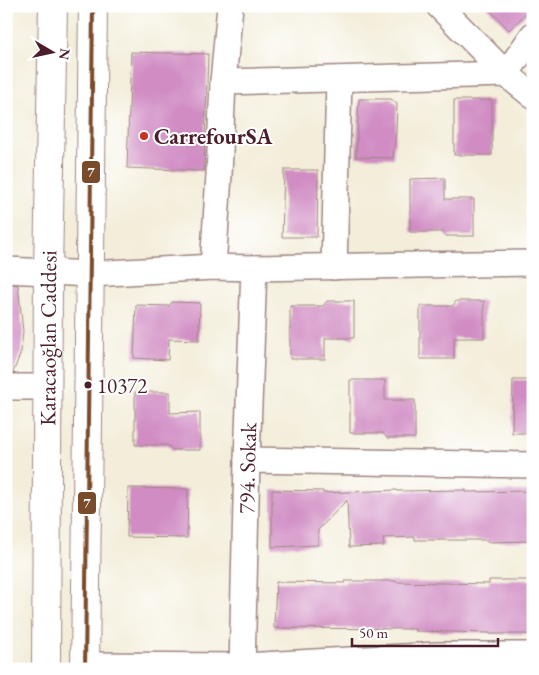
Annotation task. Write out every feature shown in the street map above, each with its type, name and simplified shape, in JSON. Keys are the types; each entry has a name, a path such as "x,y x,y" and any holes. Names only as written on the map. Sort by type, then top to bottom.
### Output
{"main road":[{"name":"Karacaoğlan Caddesi","path":"46,669 48,271 53,6"},
{"name":"Karacaoğlan Caddesi","path":"85,667 93,6"}],"street":[{"path":"213,267 223,82 230,6"},
{"path":"439,6 506,74 533,96"},
{"path":"506,74 533,35"},
{"path":"223,82 506,74"},
{"path":"334,266 339,79"},
{"path":"6,270 90,274 213,267 254,268 533,263"},
{"name":"794. Sokak","path":"242,667 254,268"},
{"path":"6,387 48,387"},
{"path":"247,460 533,465"},
{"path":"85,667 242,667 437,662 533,656"}],"building":[{"path":"486,6 533,6 533,7 509,30"},
{"path":"131,52 208,54 204,171 127,168"},
{"path":"359,99 391,99 397,104 393,158 356,157"},
{"path":"454,100 492,100 492,155 454,155"},
{"path":"284,170 318,170 317,237 282,237"},
{"path":"445,178 445,199 474,199 474,236 446,236 443,232 410,232 410,179"},
{"path":"6,284 18,285 23,331 21,352 13,373 6,373"},
{"path":"327,301 354,301 354,338 325,338 325,359 290,359 290,306 323,306"},
{"path":"456,301 484,301 484,338 454,338 454,359 420,359 420,306 453,306"},
{"path":"172,302 200,303 199,340 169,339 168,360 134,358 136,305 169,306"},
{"path":"350,380 385,380 385,400 415,400 415,438 387,438 383,433 350,433"},
{"path":"513,380 533,380 533,433 512,433"},
{"path":"135,392 170,392 170,413 200,412 200,450 172,450 168,445 135,445"},
{"path":"128,488 188,489 187,538 127,537"},
{"path":"272,490 323,491 323,493 397,490 533,491 533,541 487,542 487,540 415,540 415,537 383,538 384,546 349,547 347,500 318,530 318,545 272,547"},
{"path":"489,580 533,580 533,634 415,631 415,629 274,628 276,582 345,583 345,581 396,581 489,584"}],"transit line":[{"name":"7","path":"85,669 93,6"}],"place":[{"name":"CarrefourSA","path":"144,136"},
{"name":"10372","path":"88,385"}]}
